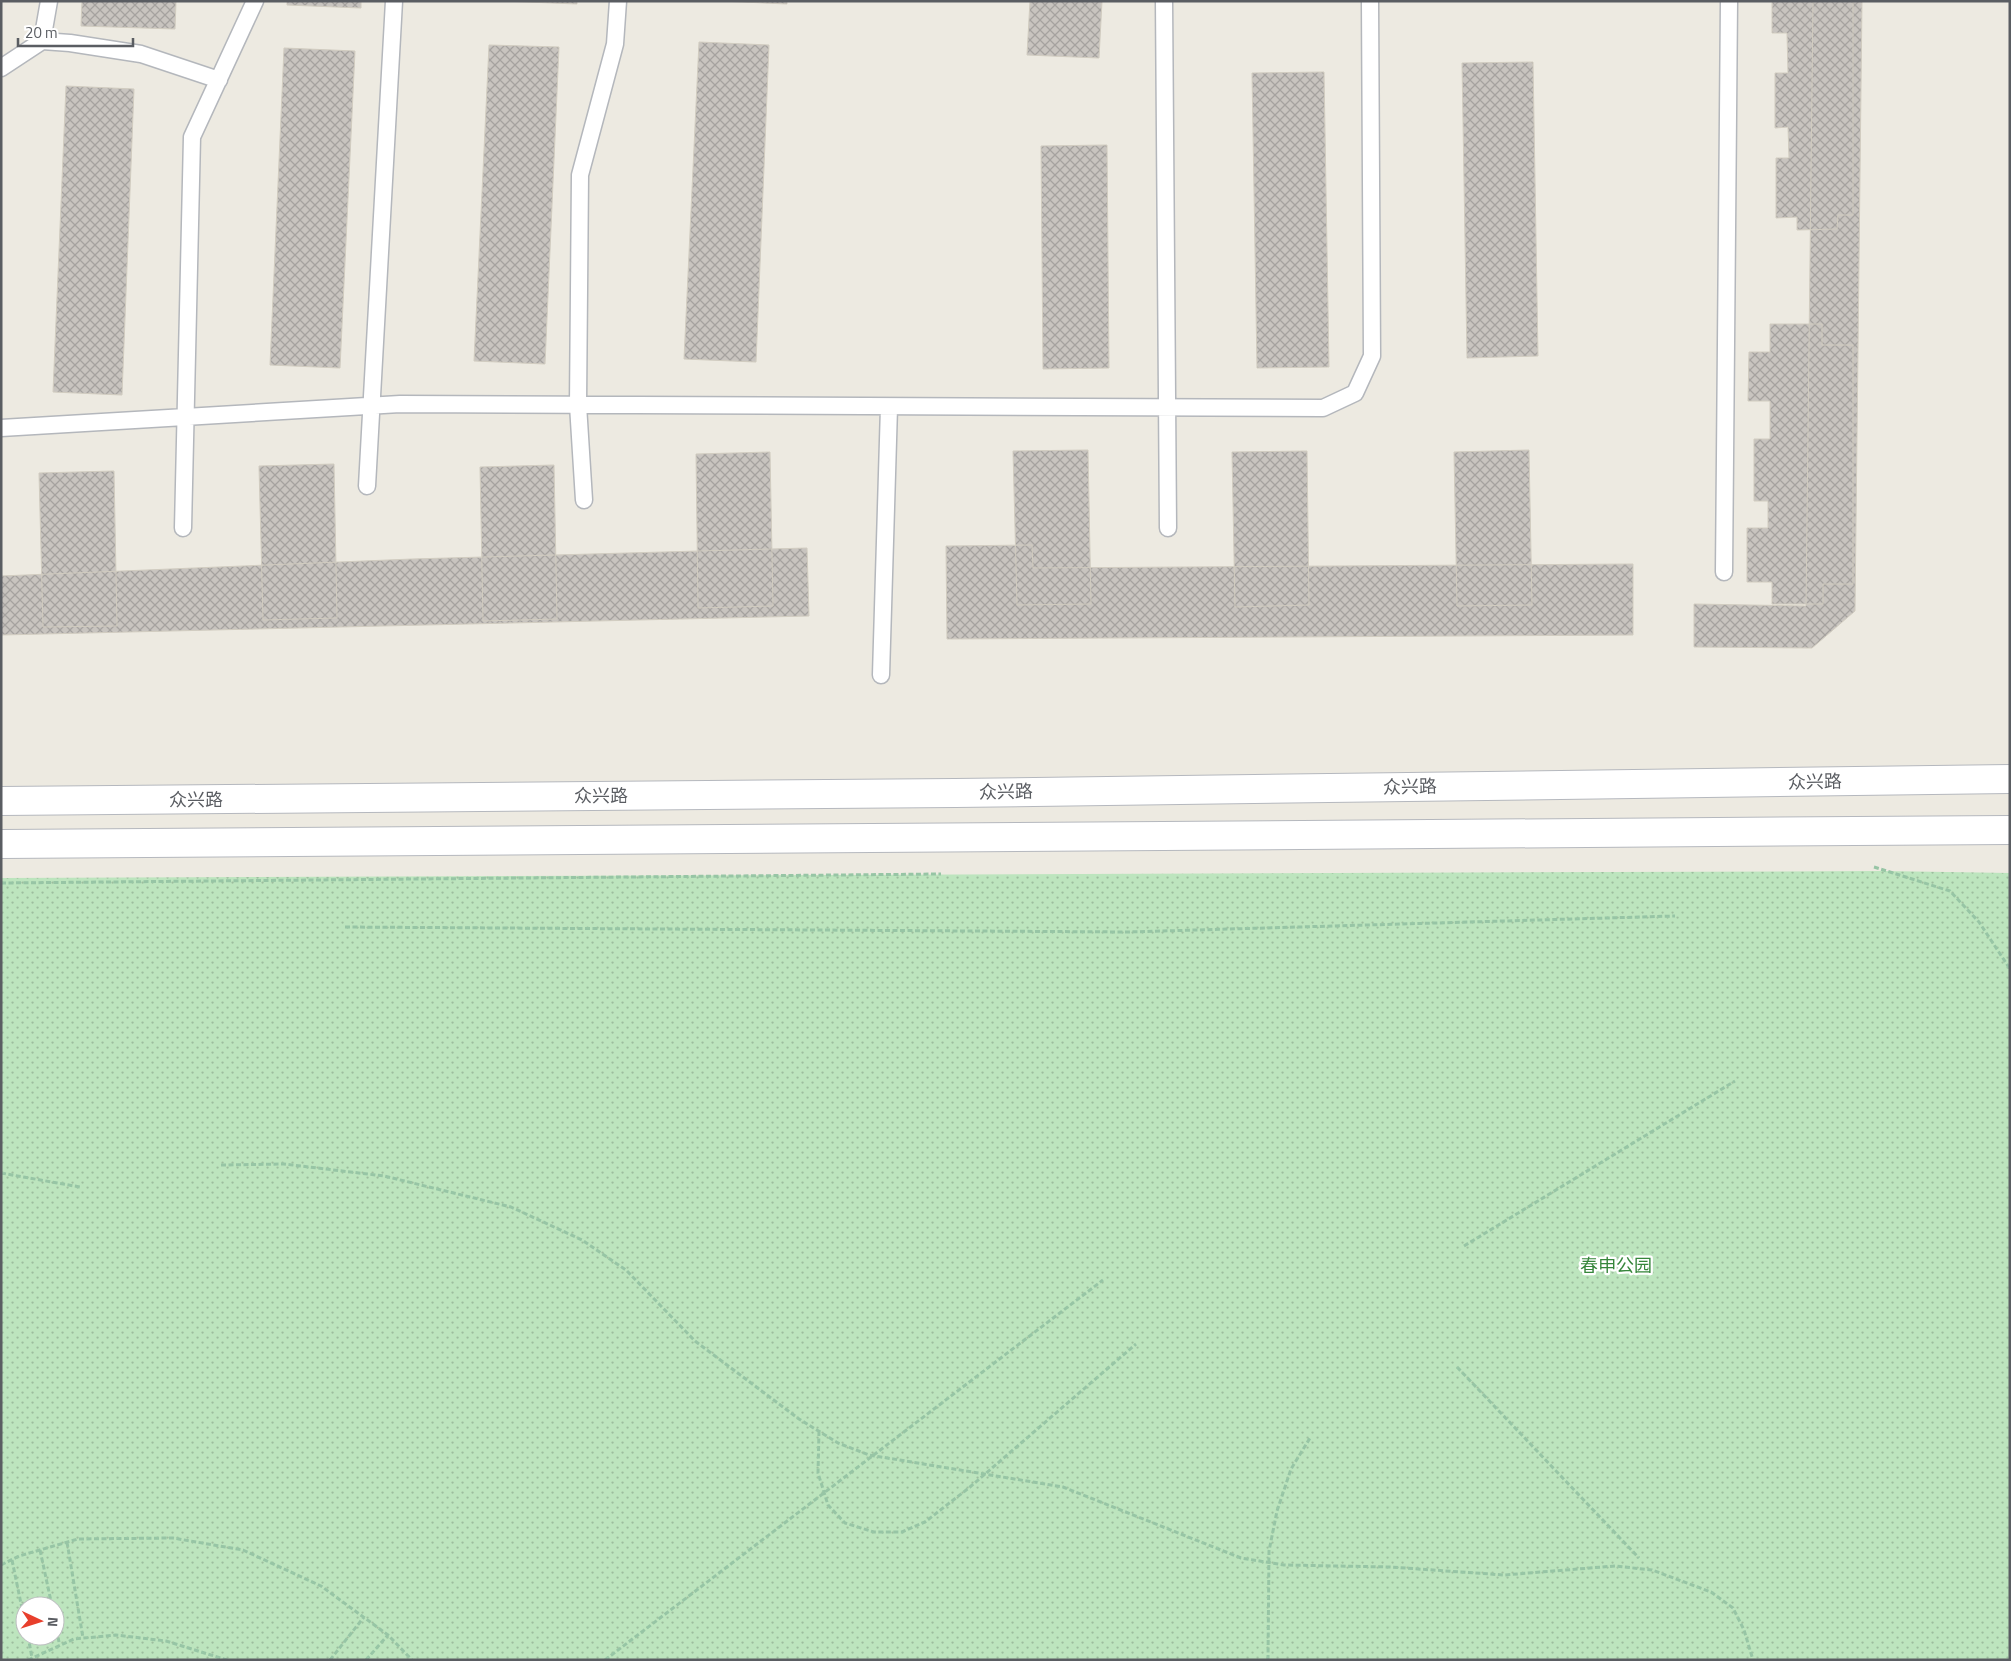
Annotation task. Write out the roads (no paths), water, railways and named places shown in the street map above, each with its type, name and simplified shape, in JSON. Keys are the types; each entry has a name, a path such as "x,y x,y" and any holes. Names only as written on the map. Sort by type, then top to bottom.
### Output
{"street":[{"name":"众兴路","path":"1,801 955,793 2010,780"},
{"path":"1,844 2010,830"}],"lane":[{"path":"42,41 49,1"},
{"path":"182,528 192,137 255,1"},
{"path":"367,486 394,1"},
{"path":"584,500 578,405 580,176 616,44 618,1"},
{"path":"1164,1 1168,528"},
{"path":"1,428 400,404 1323,408 1356,393 1372,356 1370,1"},
{"path":"1724,572 1729,1"},
{"path":"1,68 42,41 70,43 141,54 219,80"},
{"path":"881,675 889,407"}],"park label":[{"name":"春申公园","path":"1616,1266"}]}
